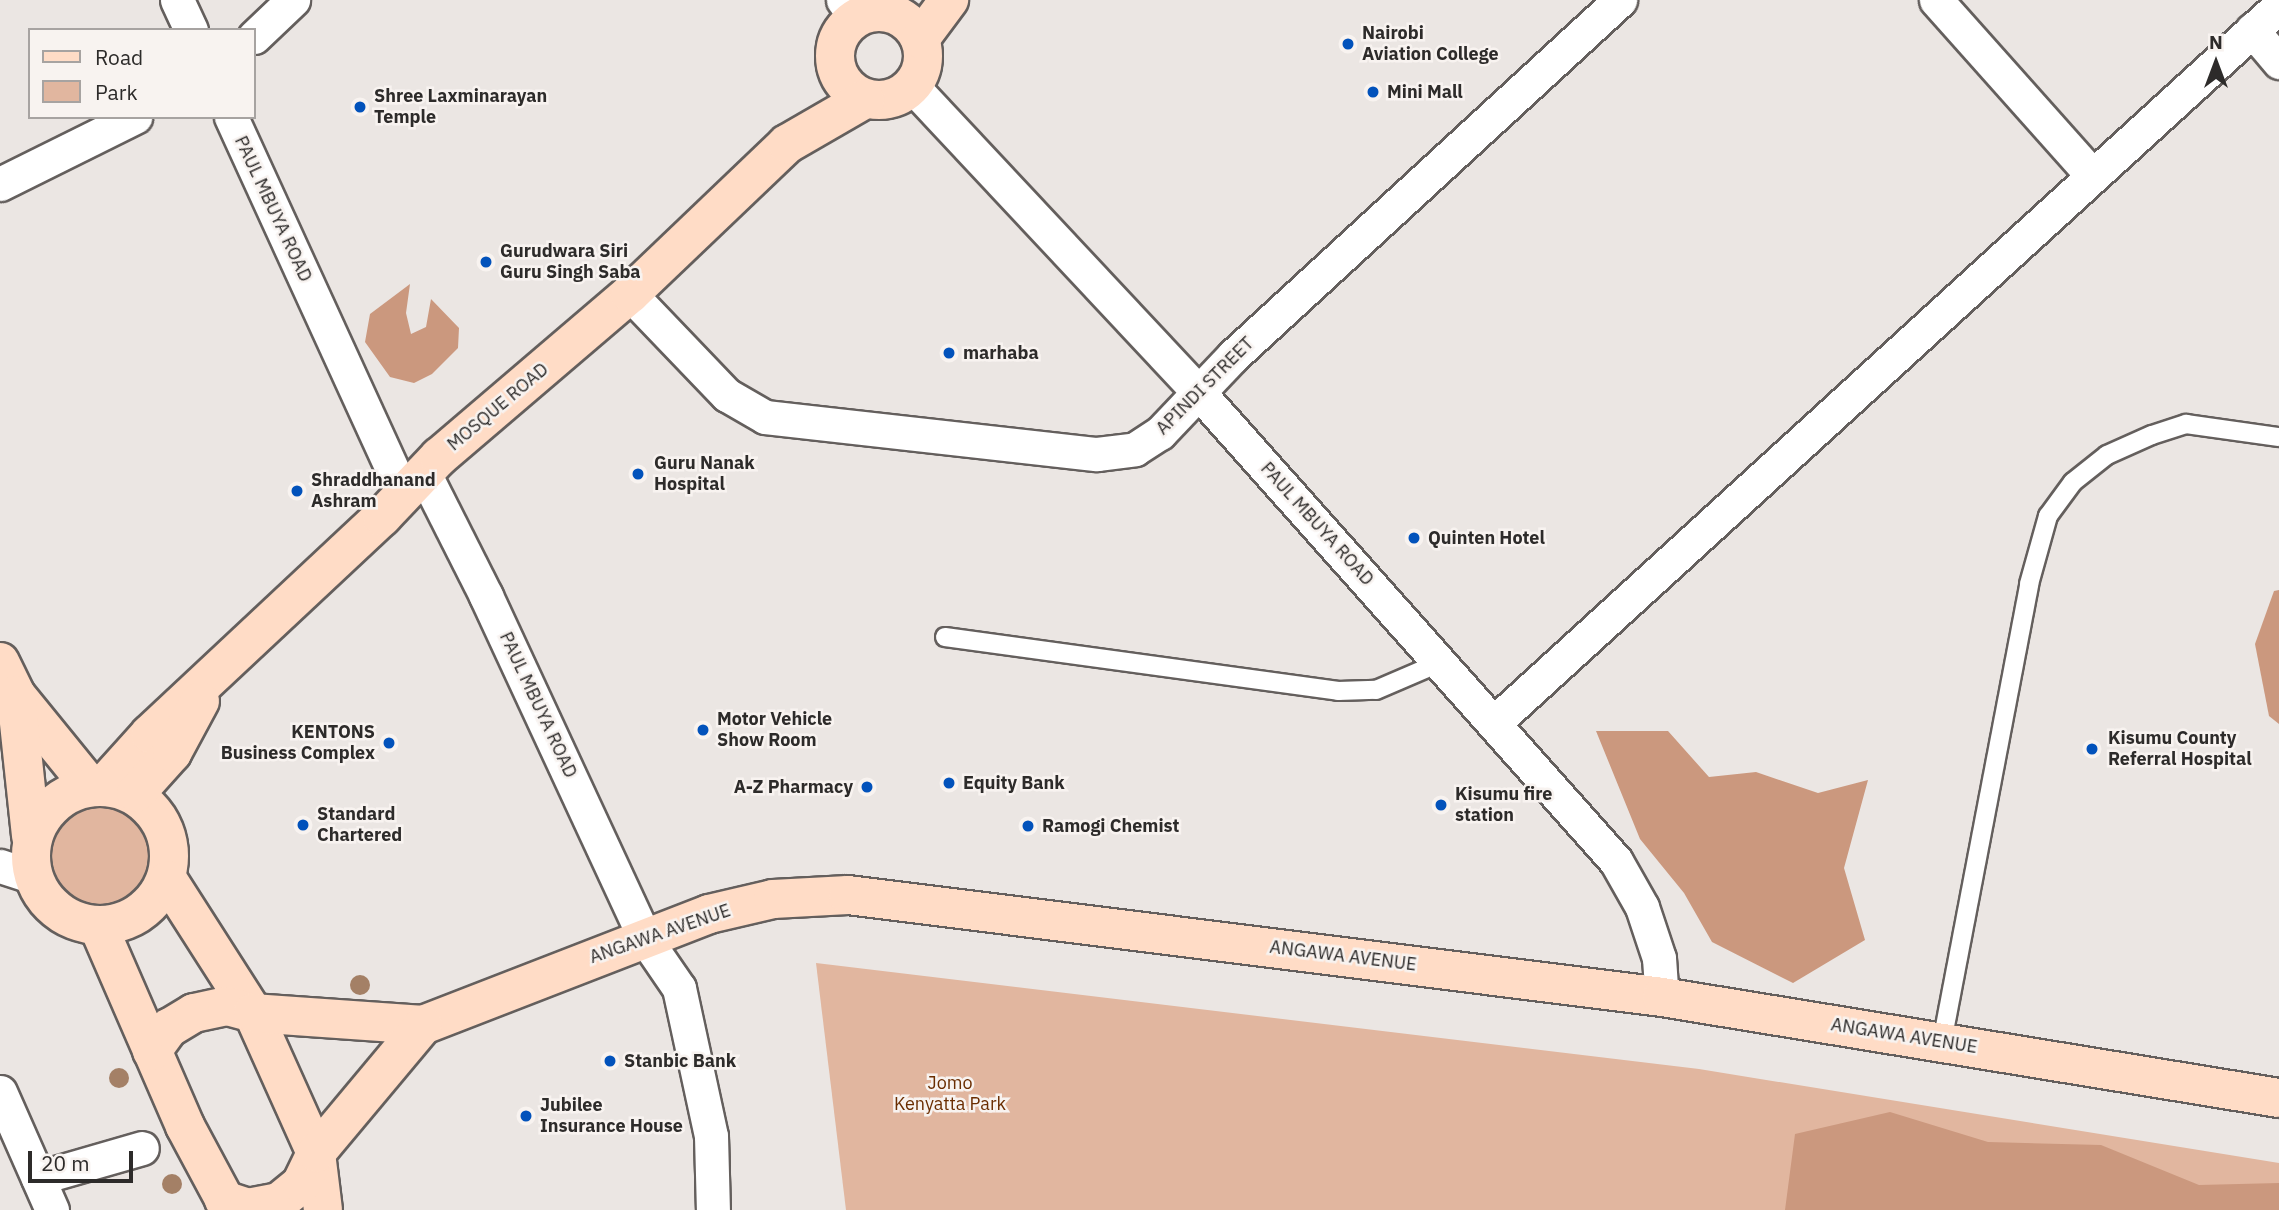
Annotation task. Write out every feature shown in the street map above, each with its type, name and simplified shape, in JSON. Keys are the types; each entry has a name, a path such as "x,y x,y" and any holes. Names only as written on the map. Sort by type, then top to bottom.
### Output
{"main road":[{"path":"920,39 949,0"},
{"path":"877,8 909,23 920,39 921,72 912,86 890,100 865,99 845,86 835,66 838,37 877,8"},
{"name":"MOSQUE ROAD","path":"787,144 835,66"},
{"name":"MOSQUE ROAD","path":"110,788 172,753 214,675 382,517 413,482 630,294 787,144 865,99"},
{"path":"8,679 171,849 167,880 157,900 141,915 121,925 99,928 77,924 19,857 8,679"},
{"path":"19,857 53,803 110,788"},
{"path":"167,880 253,1013 316,1153 323,1210"},
{"name":"ANGAWA AVENUE","path":"152,1051 169,1028 194,1013 227,1006 253,1013 423,1025 709,914 773,899 848,895 1662,998 2279,1098"},
{"path":"99,928 152,1051 227,1205"},
{"name":"ANGAWA AVENUE","path":"227,1205 248,1208 279,1202 301,1184 316,1153 423,1025"}],"street":[{"path":"177,0 190,28"},
{"path":"256,35 293,0"},
{"name":"APINDI STREET","path":"630,294 727,395 765,417 1097,454 1135,449 1160,433 1200,394 1233,356 1620,0"},
{"path":"1937,0 2090,173"},
{"path":"1495,722 2090,173 2279,6"},
{"path":"2252,30 2279,62"},
{"name":"PAUL MBUYA ROAD","path":"912,86 1200,394 1495,722 1616,861 1643,907 1660,958 1662,998"},
{"path":"0,184 131,119"},
{"name":"PAUL MBUYA ROAD","path":"233,119 413,482 486,596 646,940 679,988 686,1008 711,1136 713,1210"},
{"path":"0,1092 52,1210"},
{"path":"38,1178 142,1148"}],"lane":[{"path":"1942,1042 2029,584 2048,516 2073,481 2107,455 2152,435 2186,424 2279,437"},
{"path":"945,637 1338,691 1376,690 1441,662"}],"green space":[{"path":"91,796 132,799 161,851 158,868 139,902 115,914 92,918 77,914 39,880 35,852 49,822 78,798"},
{"name":"Jomo Kenyatta Park","path":"816,963 1699,1069 2279,1163 2279,1210 846,1210"}],"shaded area":[{"path":"410,284 406,313 411,334 426,327 431,299 459,328 458,348 432,374 414,383 390,377 365,342 370,314"},
{"path":"2279,590 2279,724 2269,716 2255,644 2274,591"},
{"path":"1596,731 1668,731 1709,777 1756,772 1818,793 1868,780 1844,868 1865,940 1793,983 1712,942 1684,893 1640,839"},
{"path":"1890,1112 1988,1142 2101,1145 2199,1185 2279,1183 2279,1210 1785,1210 1795,1134"}],"place":[{"name":"Nairobi Aviation College","path":"1348,44"},
{"name":"Mini Mall","path":"1373,92"},
{"name":"Shree Laxminarayan Temple","path":"360,107"},
{"name":"Gurudwara Siri Guru Singh Saba","path":"486,262"},
{"name":"marhaba","path":"949,353"},
{"name":"Guru Nanak Hospital","path":"638,474"},
{"name":"Shraddhanand Ashram","path":"297,491"},
{"name":"Quinten Hotel","path":"1414,538"},
{"name":"Motor Vehicle Show Room","path":"703,730"},
{"name":"KENTONS Business Complex","path":"389,743"},
{"name":"Kisumu County Referral Hospital","path":"2092,749"},
{"name":"Equity Bank","path":"949,783"},
{"name":"A-Z Pharmacy","path":"867,787"},
{"name":"Kisumu fire station","path":"1441,805"},
{"name":"Standard Chartered","path":"303,825"},
{"name":"Ramogi Chemist","path":"1028,826"},
{"name":"Stanbic Bank","path":"610,1061"},
{"name":"Jubilee Insurance House","path":"526,1116"}]}
